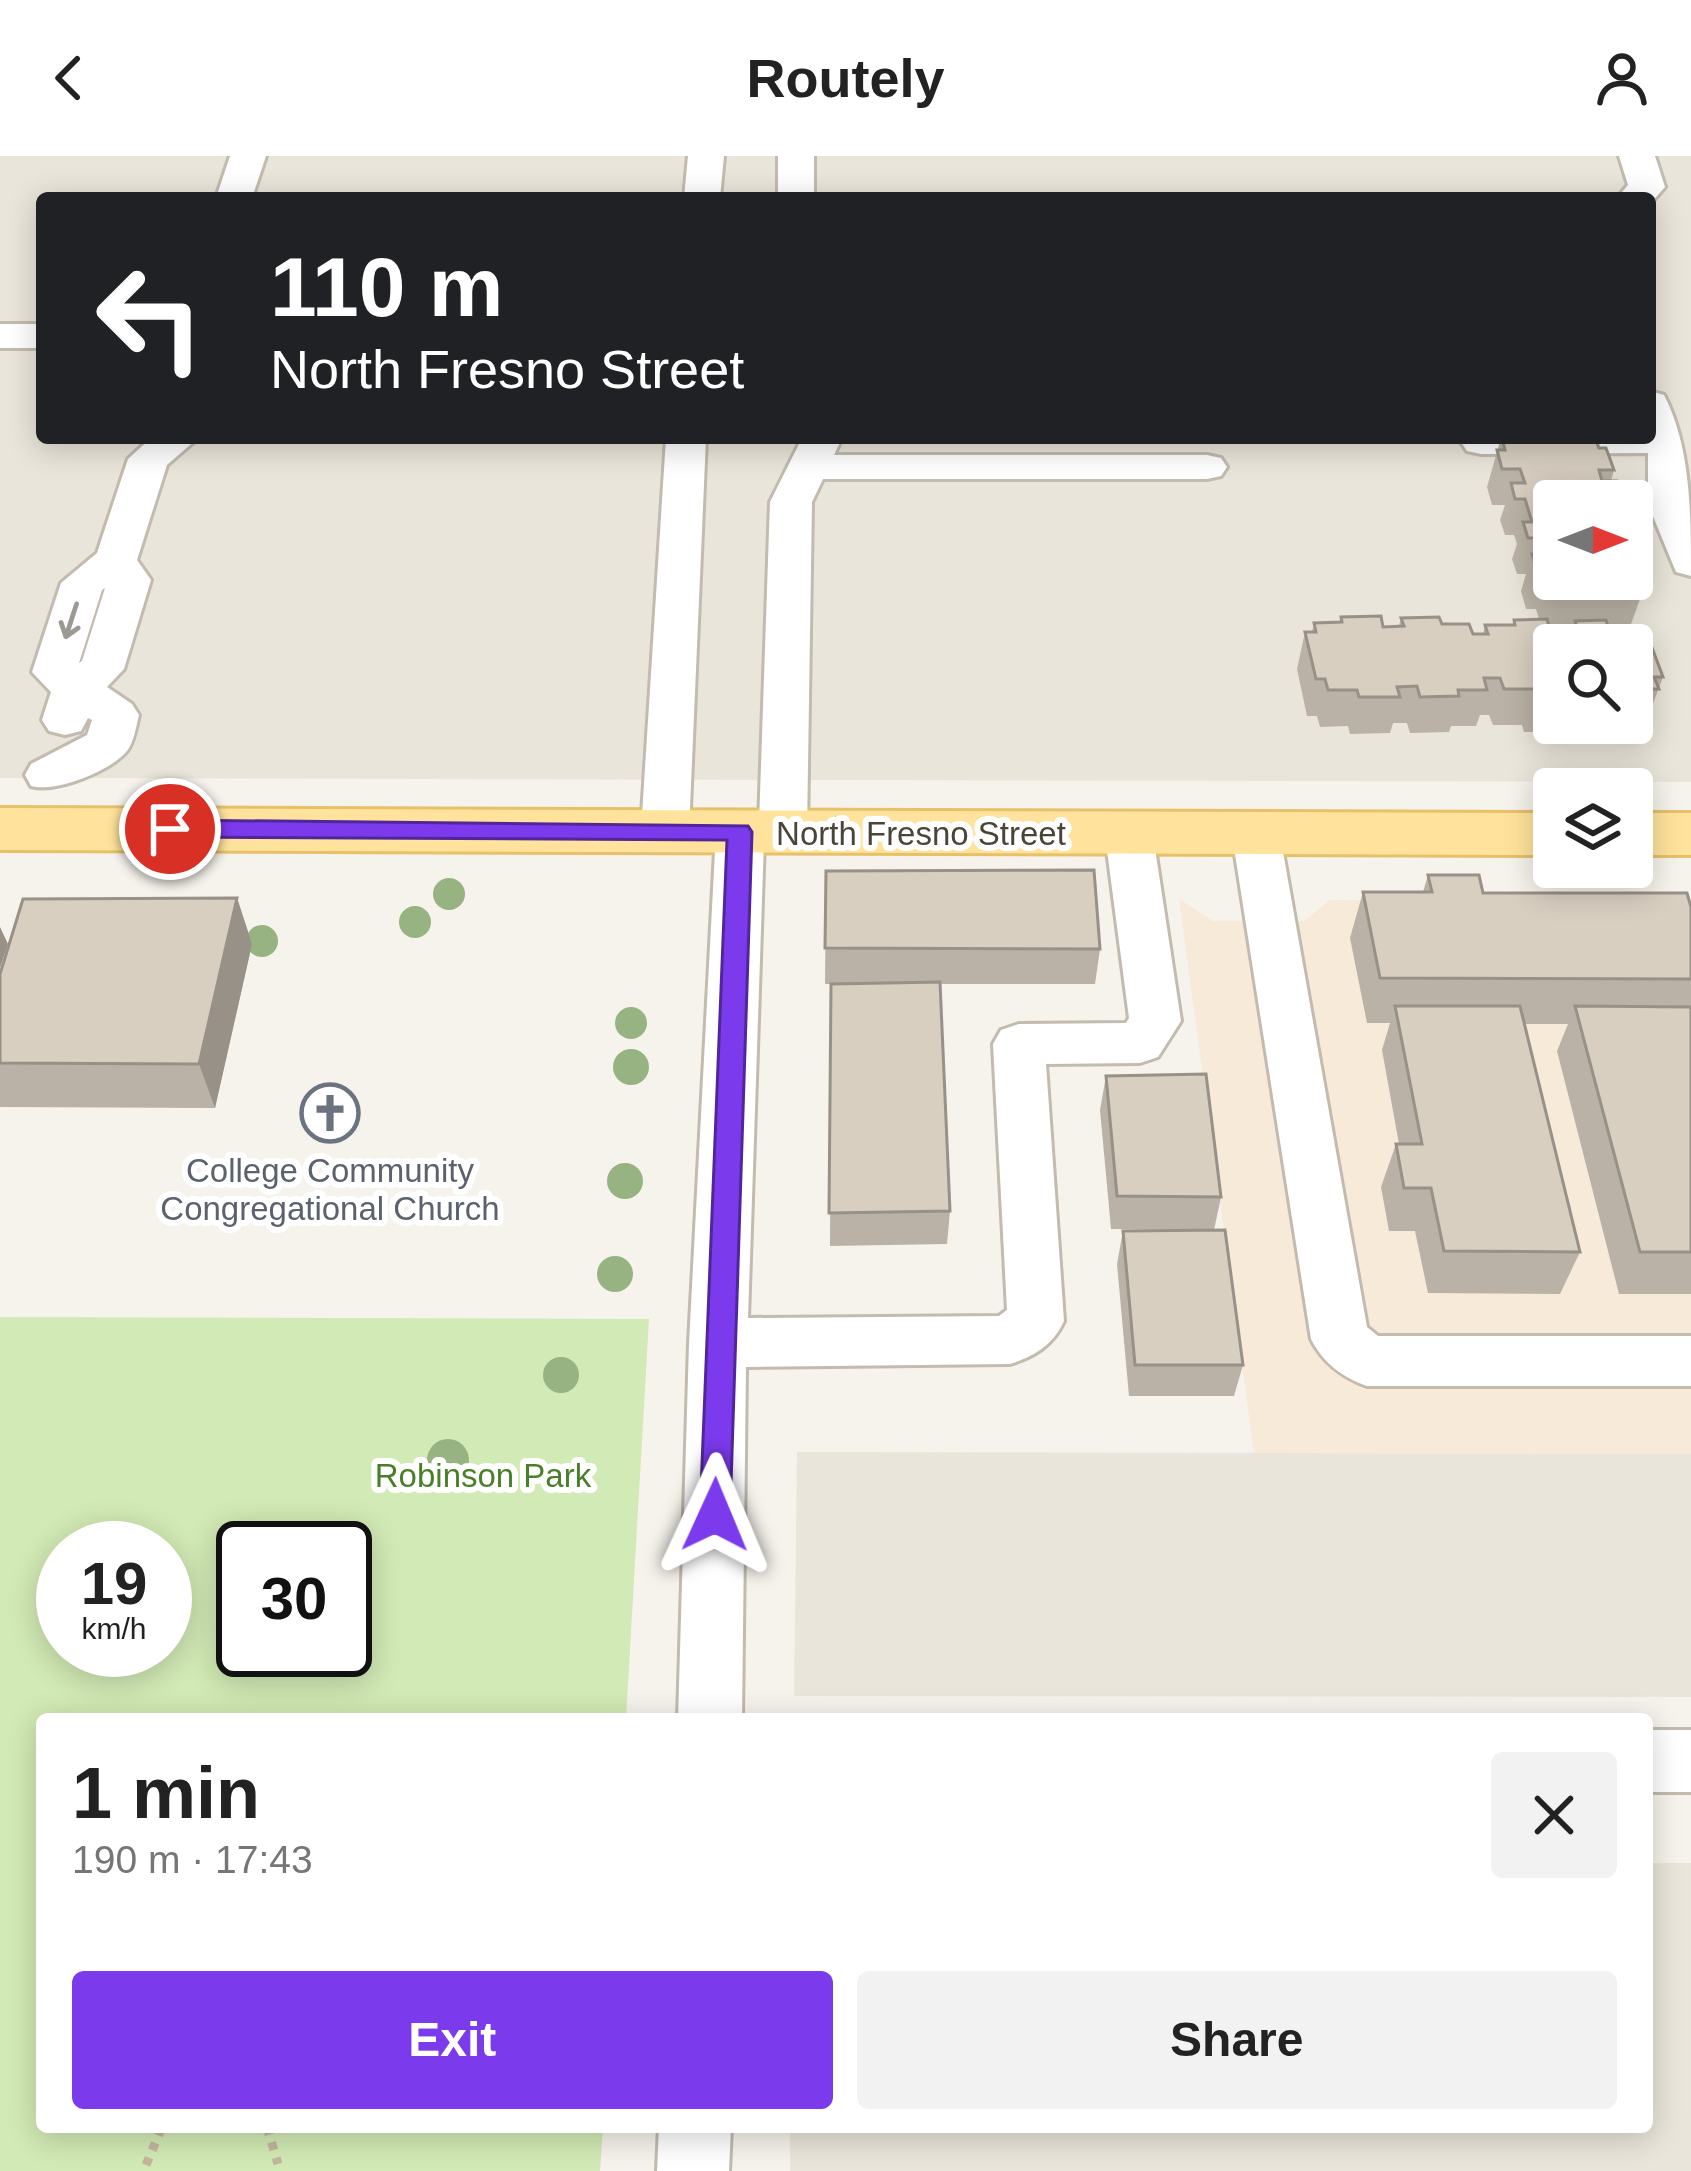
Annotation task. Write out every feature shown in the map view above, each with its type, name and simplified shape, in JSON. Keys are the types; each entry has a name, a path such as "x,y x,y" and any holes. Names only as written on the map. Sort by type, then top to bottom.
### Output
{"main road":[{"name":"North Fresno Street","path":"27,811 665,831 1533,834"},
{"path":"1653,834 1691,834"}],"street":[{"path":"236,192 248,156"},
{"path":"703,192 706,156"},
{"path":"796,156 796,192"},
{"path":"1637,156 1647,187 1642,192"},
{"path":"0,336 36,336"},
{"path":"1658,422 1672,462 1669,504 1691,562"},
{"path":"665,831 686,444"},
{"path":"27,811 75,688 102,669 129,580 116,560 152,445"},
{"path":"710,1713 718,1343 791,502 817,452 1207,467"},
{"path":"718,1343 1010,1340 1036,1321 1019,1044 1140,1043 1155,1021 1130,835"},
{"path":"1256,835 1340,1339 1367,1361 1691,1361"},
{"path":"1653,1761 1691,1761"},
{"path":"693,2171 695,2133"}],"path":[{"path":"146,2165 159,2133"},
{"path":"269,2133 278,2164"}],"shaded area":[{"path":"0,156 1691,156 1691,782 1653,782 1653,768 1533,768 1533,782 0,778"},
{"path":"1179,899 1213,921 1304,921 1330,900 1691,901 1691,1454 1254,1453"},
{"path":"797,1452 1691,1454 1691,1697 794,1696"},
{"path":"1653,1863 1691,1863 1691,2171 790,2171 790,2133 1653,2133"}],"green space":[{"name":"Robinson Park","path":"0,1317 649,1319 626,1713 36,1713 36,2133 603,2133 600,2171 0,2171"}],"building":[{"path":"1504,444 1597,444 1606,448 1614,470 1599,470 1602,480 1533,480 1533,538 1528,538 1523,522 1532,522 1525,499 1515,499 1511,483 1525,483 1520,469 1502,469 1497,450 1505,450"},
{"path":"1381,616 1383,627 1404,626 1401,618 1439,617 1442,624 1469,624 1473,634 1488,634 1485,625 1515,625 1514,620 1547,619 1548,624 1533,624 1533,689 1504,689 1500,678 1484,678 1487,690 1458,690 1459,696 1420,697 1417,686 1397,687 1400,697 1359,697 1357,690 1328,690 1325,679 1316,679 1305,632 1316,632 1314,623 1342,622 1341,617"},
{"path":"1606,620 1607,624 1575,621"},
{"path":"1653,650 1663,677 1654,677 1659,689 1653,689"},
{"path":"1094,870 1100,949 825,948 826,871"},
{"path":"1428,875 1479,875 1483,893 1687,893 1691,979 1380,978 1363,892 1432,892"},
{"path":"237,898 199,1064 0,1063 0,974 23,899"},
{"path":"940,982 950,1211 829,1213 831,984"},
{"path":"1395,1006 1520,1006 1580,1252 1444,1251 1431,1188 1404,1188 1396,1144 1422,1144"},
{"path":"1575,1006 1691,1007 1691,1252 1640,1252"},
{"path":"1206,1074 1221,1197 1117,1196 1106,1076"},
{"path":"1225,1230 1243,1365 1135,1365 1123,1231"}],"place":[{"name":"College Community Congregational Church","path":"330,1113"}],"route":[{"path":"170,829 740,832 715,1515"}]}
